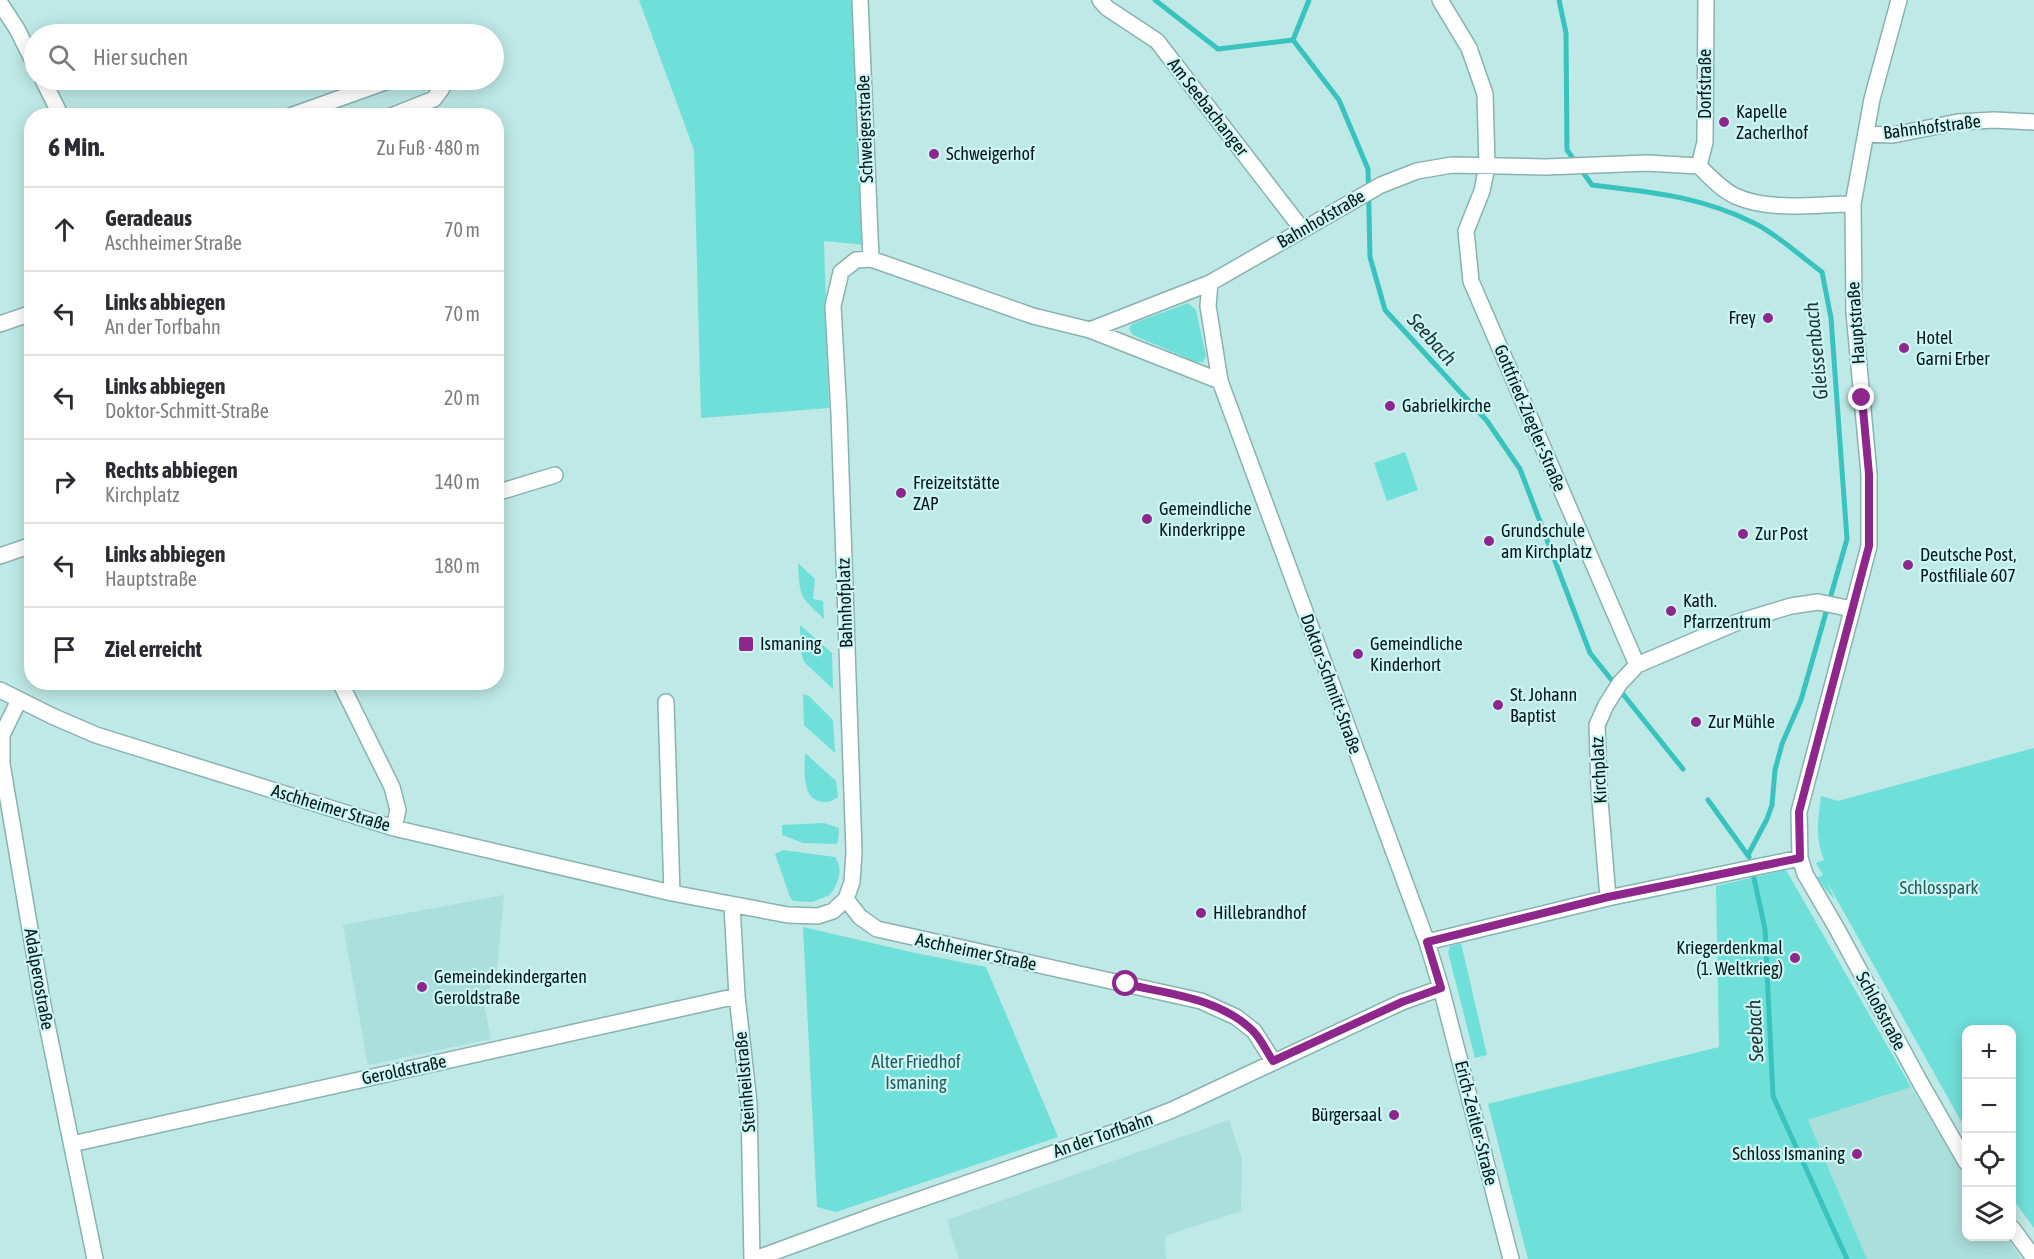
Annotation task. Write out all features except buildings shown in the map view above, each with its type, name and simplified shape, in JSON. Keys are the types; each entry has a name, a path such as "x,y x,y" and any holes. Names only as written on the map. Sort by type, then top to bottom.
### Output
{"street":[{"name":"Schweigerstraße","path":"860,0 870,259"},
{"name":"Am Seebachanger","path":"1100,0 1107,8 1157,41 1302,229"},
{"name":"Gottfried-Ziegler-Straße","path":"1440,0 1469,48 1485,94 1486,166 1482,191 1466,231 1471,281 1637,665"},
{"name":"Dorfstraße","path":"1699,166 1705,142 1706,0"},
{"name":"Hauptstraße","path":"1800,858 1799,812 1839,606 1869,546 1869,474 1854,312 1853,204 1872,99 1899,0"},
{"path":"0,3 24,43"},
{"path":"48,90 57,108"},
{"path":"312,108 363,90"},
{"path":"411,108 434,99 441,90"},
{"name":"Bahnhofstraße","path":"1866,134 1893,135 1970,121 2034,122"},
{"name":"Bahnhofstraße","path":"1090,330 1210,283 1378,187 1417,171 1452,165 1647,163 1699,166"},
{"path":"1699,166 1714,182 1734,195 1753,202 1772,205 1853,204"},
{"name":"Bahnhofplatz","path":"846,899 852,882 854,834 833,306 841,272 856,260 870,259"},
{"path":"870,259 1033,316 1090,330 1220,381"},
{"name":"Doktor-Schmitt-Straße","path":"1210,283 1208,306 1220,381 1427,942 1441,988"},
{"path":"0,324 24,316"},
{"path":"504,491 555,475"},
{"path":"0,556 24,548"},
{"name":"Kirchplatz","path":"1608,897 1599,788 1597,725 1617,689 1637,665 1738,622 1791,606 1818,602 1839,606"},
{"name":"Aschheimer Straße","path":"0,690 96,735 394,828 672,893 807,917 834,911 846,899 860,917 877,929 1201,1001 1236,1017 1254,1031 1273,1061"},
{"path":"344,690 392,787 398,810 394,828"},
{"name":"Adalperostraße","path":"19,700 2,735 2,764 42,1000 95,1259"},
{"path":"666,702 672,893"},
{"path":"1427,942 1608,897 1800,858"},
{"name":"Schloßstraße","path":"1800,858 1805,874 1962,1155"},
{"name":"Steinheilstraße","path":"732,905 737,996 749,1103 754,1259"},
{"name":"An der Torfbahn","path":"754,1259 1172,1110 1402,1002 1441,988"},
{"name":"Erich-Zeitler-Straße","path":"1441,988 1511,1259"},
{"name":"Geroldstraße","path":"72,1144 737,996"},
{"path":"2016,1233 2034,1258"}],"shaded area":[{"name":"Gemeindekindergarten Geroldstraße","path":"504,895 497,969 484,1004 491,1039 368,1065 343,925"},
{"path":"1911,1087 1962,1167 1962,1241 2010,1241 2021,1259 1867,1259 1808,1120"},
{"path":"1229,1120 1242,1159 1241,1211 1165,1236 1166,1259 959,1259 947,1220"}],"green space":[{"path":"639,0 860,0 866,245 824,241 829,408 701,418 694,150"},
{"path":"1188,303 1196,310 1206,356 1203,362 1196,362 1133,335 1129,329 1132,324"},
{"path":"1405,452 1418,490 1387,501 1374,463"},
{"path":"798,563 815,579 813,599 823,601 824,619 802,595"},
{"path":"800,625 832,653 833,689 804,662 801,652"},
{"path":"803,694 809,696 833,720 835,753 804,725"},
{"name":"Schlosspark","path":"2034,748 2034,1228 2016,1203 2016,1025 1962,1025 1962,1123 1827,882 1835,900 1816,878 1823,875 1816,863 1824,860 1818,836 1821,796 1838,801"},
{"path":"805,753 836,781 838,797 825,802 809,794 805,781"},
{"path":"824,823 839,828 836,844 803,843 782,835 782,825"},
{"path":"783,850 835,857 839,866 839,876 830,895 812,902 793,901 775,854"},
{"path":"1786,870 1911,1087 1808,1120 1867,1259 1528,1259 1488,1104 1719,1047 1716,886"},
{"name":"Alter Friedhof Ismaning","path":"803,927 986,967 1058,1137 836,1212 817,1207"},
{"path":"1461,943 1487,1055 1475,1058 1448,952 1450,946"}],"waterway":[{"name":"Seebach","path":"1155,0 1218,49 1293,40 1339,100 1368,169 1370,257 1385,310 1487,421 1520,469 1590,653 1683,769"},
{"path":"1293,40 1309,0"},
{"name":"Gleissenbach","path":"1559,0 1566,33 1567,150 1592,185 1674,196 1734,214 1771,233 1822,272 1831,318 1847,539 1801,700 1782,744 1775,770 1772,805 1748,855"},
{"name":"Seebach","path":"1708,800 1749,857"},
{"name":"Seebach","path":"1752,869 1765,929 1773,1096 1847,1259"}],"place":[{"name":"Kapelle Zacherlhof","path":"1724,122"},
{"name":"Schweigerhof","path":"934,154"},
{"name":"Frey","path":"1768,318"},
{"name":"Hotel Garni Erber","path":"1904,348"},
{"name":"Gabrielkirche","path":"1390,406"},
{"name":"Freizeitstätte ZAP","path":"901,493"},
{"name":"Gemeindliche Kinderkrippe","path":"1147,519"},
{"name":"Zur Post","path":"1743,534"},
{"name":"Grundschule am Kirchplatz","path":"1489,541"},
{"name":"Deutsche Post, Postfiliale 607","path":"1908,565"},
{"name":"Kath. Pfarrzentrum","path":"1671,611"},
{"name":"Ismaning","path":"746,644"},
{"name":"Gemeindliche Kinderhort","path":"1358,654"},
{"name":"St. Johann Baptist","path":"1498,705"},
{"name":"Zur Mühle","path":"1696,722"},
{"name":"Hillebrandhof","path":"1201,913"},
{"name":"Kriegerdenkmal (1. Weltkrieg)","path":"1795,958"},
{"name":"Gemeindekindergarten Geroldstraße","path":"422,987"},
{"name":"Bürgersaal","path":"1394,1115"},
{"name":"Schloss Ismaning","path":"1857,1154"}],"route":[{"path":"1126,984 1201,1001 1236,1017 1254,1031 1273,1061 1402,1002 1441,988 1427,942 1608,897 1800,858 1799,812 1869,546 1869,474 1862,398"}]}
